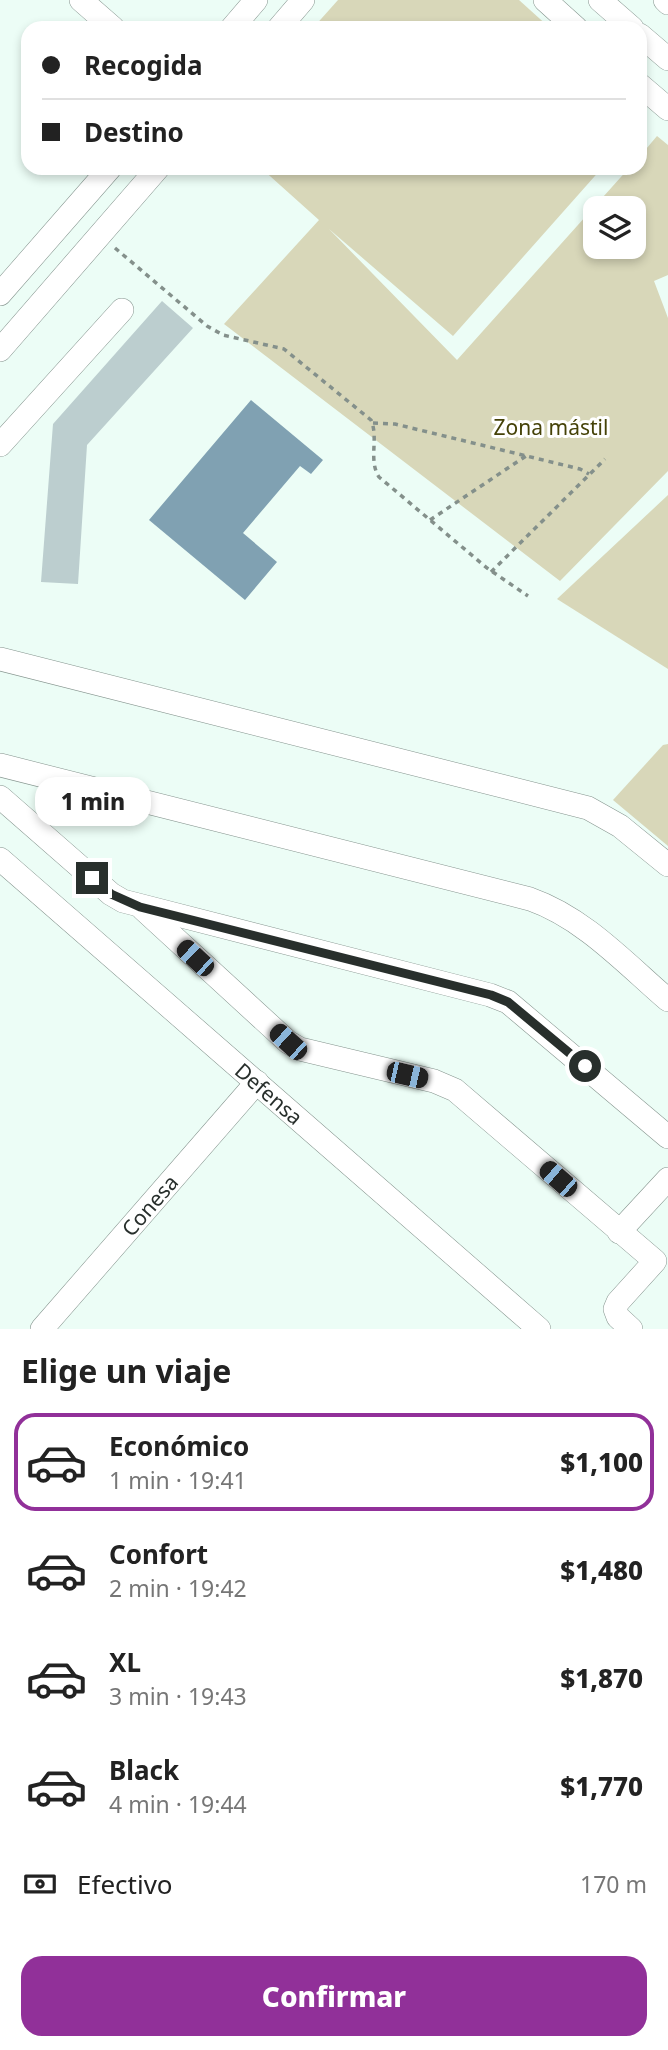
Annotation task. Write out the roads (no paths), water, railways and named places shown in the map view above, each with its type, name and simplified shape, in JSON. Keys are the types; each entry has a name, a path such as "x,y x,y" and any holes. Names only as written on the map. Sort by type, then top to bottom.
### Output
{"street":[{"path":"81,0 105,21"},
{"path":"238,21 256,0"},
{"path":"285,21 303,0"},
{"path":"545,0 568,21"},
{"path":"600,0 624,21"},
{"path":"647,41 668,59"},
{"path":"647,91 668,109"},
{"path":"0,294 104,175"},
{"path":"0,350 152,175"},
{"path":"0,445 122,310"},
{"path":"0,659 588,808 620,826 668,865"},
{"path":"0,765 541,903 577,922 668,1000"},
{"path":"0,797 111,894 140,907 491,995 508,1002 668,1137"},
{"name":"Defensa","path":"0,859 539,1329"},
{"path":"140,907 288,1042 300,1049 434,1081 455,1090 619,1232 661,1254 618,1302 615,1309 618,1317 631,1329"},
{"name":"Conesa","path":"42,1329 257,1082"},
{"path":"619,1232 667,1186"}],"water":[{"path":"251,400 323,460 311,474 300,466 243,533 277,562 245,600 149,520"}],"park label":[{"name":"Zona mástil","path":"551,427"}]}
